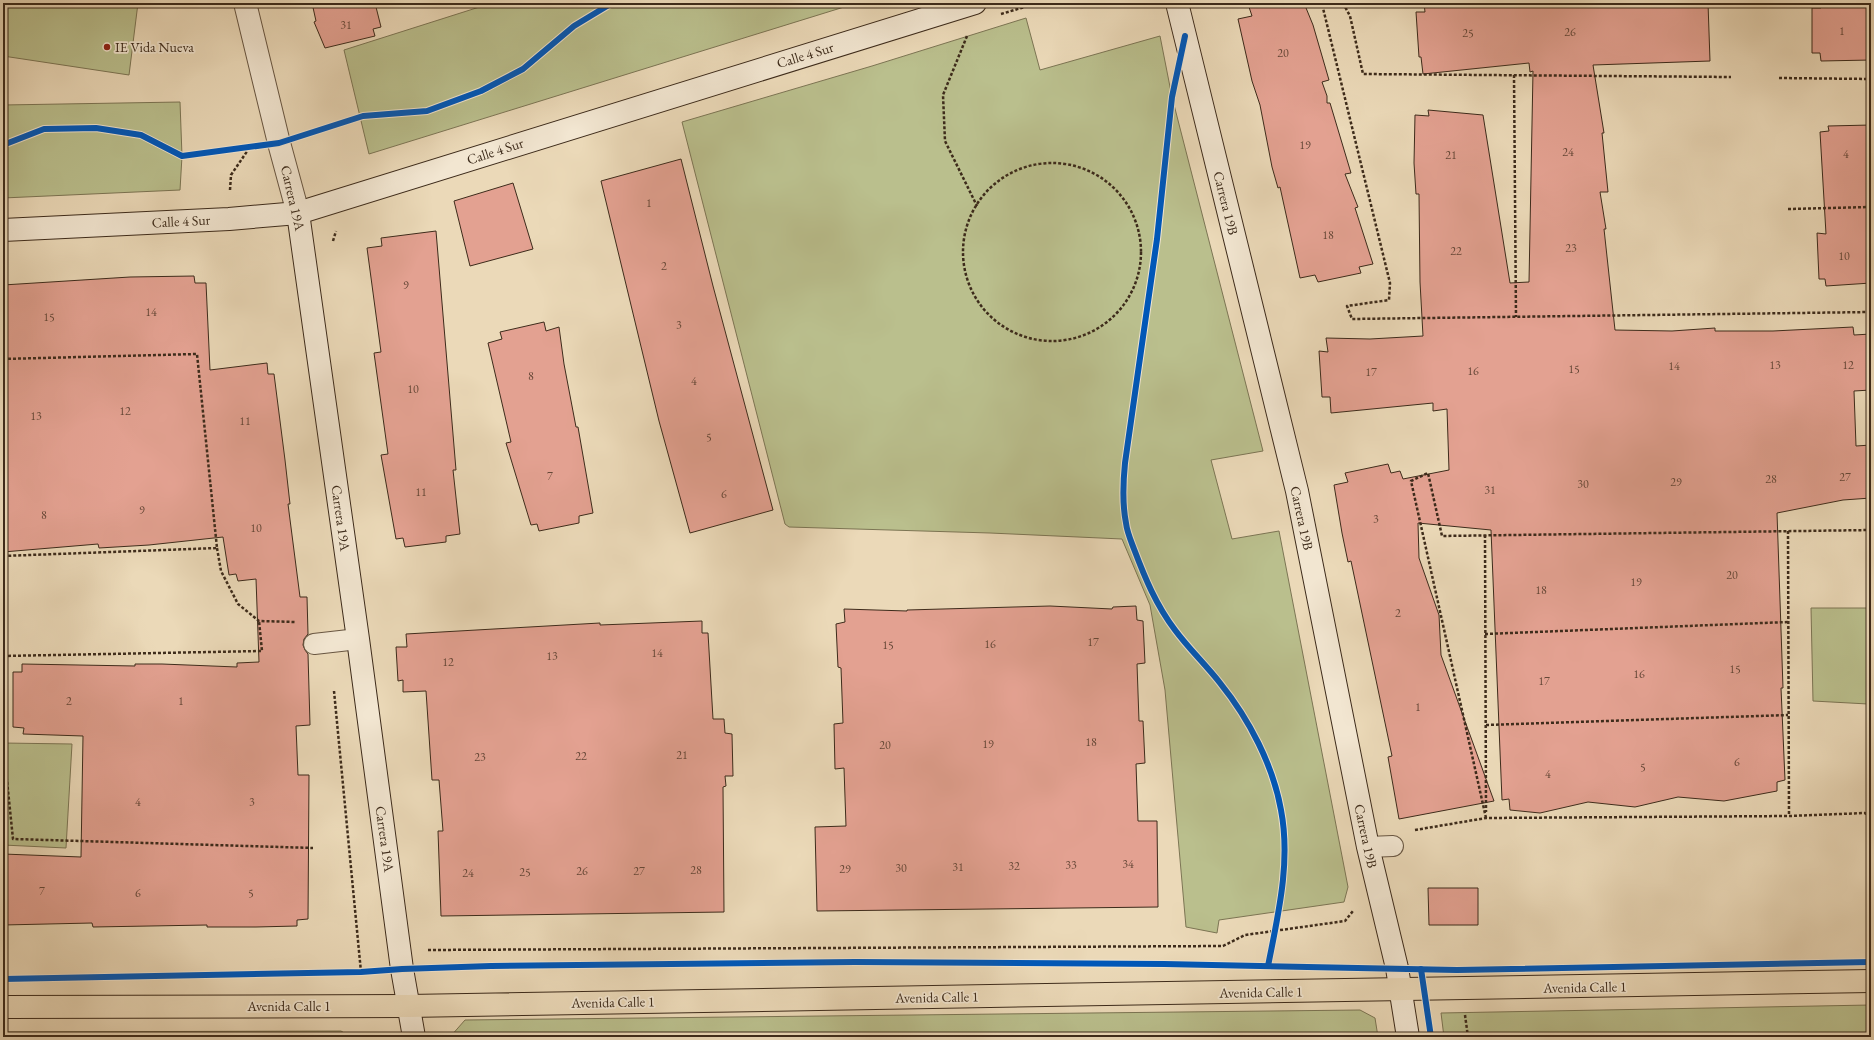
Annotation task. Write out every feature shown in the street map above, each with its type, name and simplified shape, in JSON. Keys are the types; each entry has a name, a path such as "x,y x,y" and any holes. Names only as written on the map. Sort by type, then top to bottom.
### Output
{"main road":[{"name":"Carrera 19A","path":"245,3 279,143 298,213 358,639 402,969 414,1037"},
{"name":"Calle 4 Sur","path":"3,230 230,219 298,213 975,3"},
{"name":"Carrera 19B","path":"1177,3 1297,492 1368,847 1398,968 1408,1037"},
{"name":"Avenida Calle 1","path":"3,1007 408,1006 1871,982"}],"lane":[{"path":"314,644 358,639"},
{"path":"1368,847 1393,846"}],"path":[{"path":"996,15 1038,3"},
{"path":"1326,3 1322,4 1390,283 1388,300 1347,306 1352,319 1871,312"},
{"path":"1343,3 1350,16 1363,74 1730,77"},
{"path":"972,32 966,38 943,95 945,141 977,206"},
{"path":"1514,75 1516,317"},
{"path":"1779,78 1871,79"},
{"path":"243,148 249,144 279,143"},
{"path":"230,219 231,176 249,144"},
{"path":"1041,163 1069,164 1096,174 1118,192 1134,216 1141,243 1139,272 1128,298 1110,320 1086,335 1058,342 1028,339 1001,325 979,304 966,276 963,245 970,216 977,206 987,190 1012,172 1041,163"},
{"path":"1788,209 1871,207"},
{"path":"331,245 338,227"},
{"path":"3,359 197,354 217,548 221,571 238,604 259,621 297,622"},
{"path":"1486,818 1411,481 1428,473 1442,536 1871,530"},
{"path":"1788,531 1789,816"},
{"path":"1485,535 1486,818"},
{"path":"3,556 217,548"},
{"path":"3,656 262,652 259,621"},
{"path":"1485,634 1788,622"},
{"path":"334,690 362,972"},
{"path":"1486,725 1788,715"},
{"path":"3,742 13,839 313,848"},
{"path":"1413,830 1486,818 1789,816 1865,813 1871,820"},
{"path":"427,950 1223,946 1245,935 1345,921 1354,910"},
{"path":"1274,938 1276,924"},
{"path":"354,972 402,969"}],"green space":[{"path":"3,3 138,3 129,75 3,56"},
{"path":"492,3 857,3 369,154 344,50"},
{"path":"1026,18 1040,70 1160,36 1172,97 1263,451 1211,460 1232,539 1279,531 1348,887 1344,902 1219,920 1217,933 1186,927 1165,690 1150,605 1122,539 990,533 789,527 785,524 682,122 872,66"},
{"path":"180,102 182,156 180,190 3,198 3,105"},
{"path":"1811,608 1868,608 1868,704 1813,701"},
{"path":"3,743 72,744 66,848 3,845"},
{"path":"1871,1005 1871,1037 1444,1037 1441,1013"},
{"path":"1360,1010 1375,1018 1378,1037 450,1037 465,1020"},
{"path":"341,1031 351,1037 3,1037 3,1032"}],"building":[{"path":"312,3 375,3 381,27 373,29 375,36 325,48 314,22 316,21"},
{"path":"1267,3 1304,3 1313,25 1329,80 1322,82 1327,96 1327,103 1330,103 1351,173 1345,174 1358,207 1355,208 1373,264 1359,267 1361,273 1318,282 1315,275 1300,278 1280,187 1278,188 1272,167 1260,105 1252,81 1238,19 1252,16 1249,7"},
{"path":"1424,3 1708,3 1710,61 1593,65 1604,133 1602,133 1608,192 1600,192 1606,229 1604,229 1615,330 1672,331 1715,328 1715,331 1773,331 1853,327 1854,335 1871,334 1871,390 1854,391 1856,446 1871,445 1871,498 1843,500 1777,513 1783,688 1781,688 1785,780 1777,782 1777,791 1724,801 1678,797 1635,807 1588,802 1540,813 1510,810 1509,799 1502,800 1491,530 1418,523 1419,558 1439,615 1441,655 1494,801 1399,819 1388,757 1392,756 1351,561 1348,562 1334,485 1348,482 1345,473 1388,464 1391,473 1400,471 1403,479 1449,470 1447,409 1433,411 1433,403 1331,413 1330,397 1322,397 1319,351 1328,352 1326,338 1370,339 1423,336 1420,282 1419,194 1416,194 1414,163 1415,115 1429,116 1428,110 1483,115 1510,283 1529,282 1533,71 1530,72 1529,63 1423,74 1421,57 1419,57 1416,12 1425,12"},
{"path":"1821,3 1871,5 1871,60 1821,61 1820,53 1812,53 1812,8 1821,8"},
{"path":"1871,125 1871,283 1826,286 1825,279 1819,279 1817,233 1826,234 1820,132 1829,131 1828,126"},
{"path":"681,159 713,286 773,510 690,533 659,421 601,181"},
{"path":"513,183 533,249 470,266 454,201"},
{"path":"436,231 456,470 453,470 460,534 446,536 446,542 405,547 403,538 396,539 381,455 388,454 374,353 381,352 367,248 382,246 381,238"},
{"path":"194,276 195,283 206,283 210,370 267,363 268,374 274,374 300,597 307,597 308,634 304,639 303,645 308,654 310,725 296,726 298,775 309,775 308,919 297,920 297,926 256,927 207,927 207,925 93,927 92,923 3,925 3,854 81,857 83,736 23,734 24,728 13,727 13,672 22,672 22,664 135,666 135,664 162,664 237,667 237,663 259,662 256,579 238,581 236,574 229,575 223,537 149,545 99,548 98,544 3,552 3,285 130,277"},
{"path":"544,322 546,331 559,327 564,364 576,427 578,427 593,513 579,516 579,523 539,531 537,524 531,525 506,443 511,442 488,343 502,339 500,332"},
{"path":"1050,606 1112,609 1113,607 1136,606 1137,620 1143,621 1145,663 1137,664 1139,721 1143,721 1145,763 1136,764 1138,821 1157,821 1158,907 817,911 815,827 846,826 844,768 835,769 834,724 843,723 841,668 838,667 836,624 845,622 844,609 907,611"},
{"path":"702,621 702,633 708,633 713,719 724,719 725,733 732,734 733,776 725,776 726,786 723,787 724,912 441,916 438,831 443,831 439,780 432,780 426,691 403,692 403,680 398,681 396,647 407,647 406,634 600,623 600,625"},
{"path":"1428,888 1478,888 1478,925 1429,925"}],"cycle path":[{"path":"3,145 44,129 96,128 141,135 182,156 279,143 363,116 427,111 481,91 523,69 574,26 612,3"},
{"path":"1185,36 1172,97 1157,239 1125,463 1123,500 1129,536 1142,570 1157,601 1168,621 1220,683 1241,712 1258,743 1272,776 1281,810 1285,849 1282,888 1268,966"},
{"path":"3,979 361,972 491,966 855,962 1164,964 1457,970 1871,962"},
{"path":"1421,969 1431,1037"}],"place":[{"name":"IE Vida Nueva","path":"107,47"}]}
